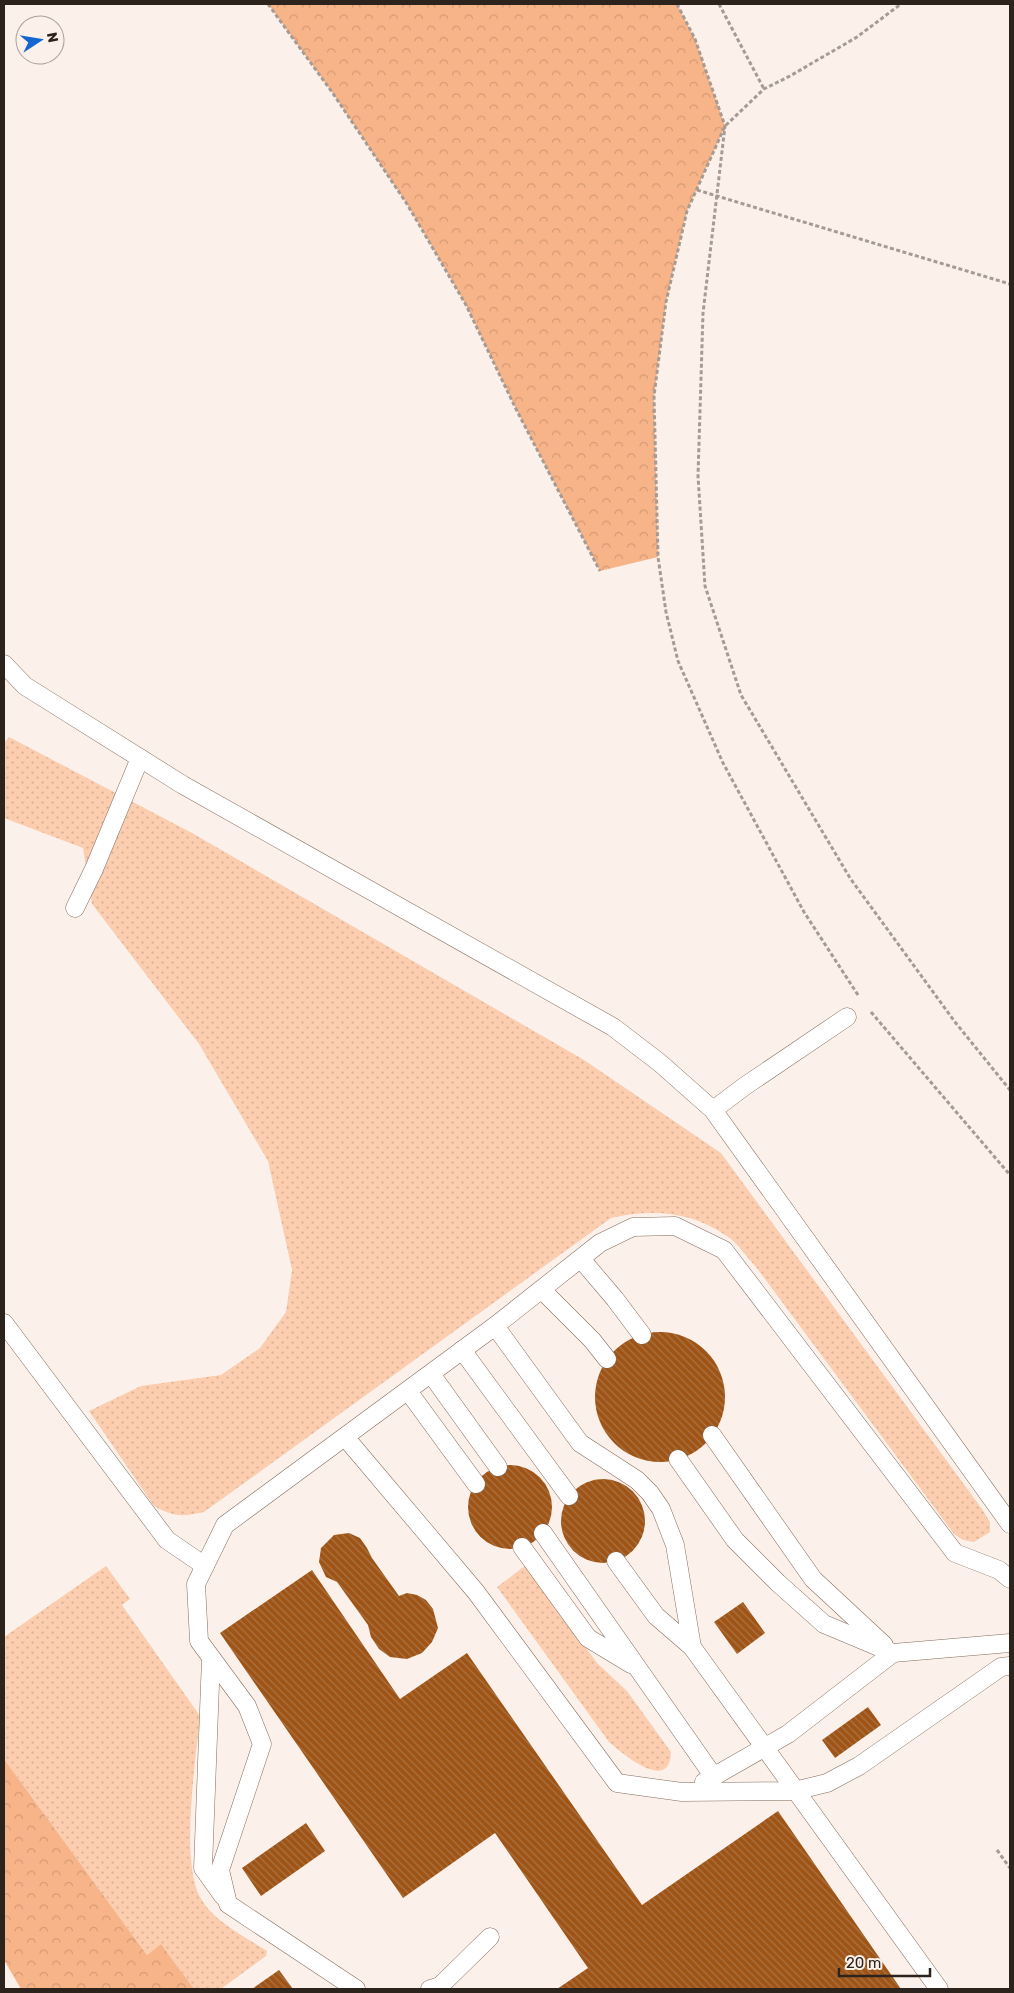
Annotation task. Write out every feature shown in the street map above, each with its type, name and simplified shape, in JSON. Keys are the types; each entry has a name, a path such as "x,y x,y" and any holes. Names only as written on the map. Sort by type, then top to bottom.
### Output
{"lane":[{"path":"4,664 25,686 183,785 613,1027 660,1063 713,1110 1010,1524"},
{"path":"75,908 94,869 140,758"},
{"path":"713,1110 744,1086 847,1017"},
{"path":"228,1904 220,1870 262,1744 247,1706 199,1641 196,1584 225,1525 495,1326 600,1242 633,1227 675,1226 724,1250 955,1553 999,1570 1010,1579"},
{"path":"581,1259 616,1299 642,1335"},
{"path":"542,1290 592,1340 608,1359"},
{"path":"4,1323 167,1540 204,1566"},
{"path":"495,1326 580,1443 637,1480 650,1493 661,1509 675,1544 692,1647"},
{"path":"462,1350 569,1496"},
{"path":"431,1374 498,1467"},
{"path":"408,1391 476,1484"},
{"path":"712,1435 813,1578 893,1654"},
{"path":"345,1437 476,1592 617,1783 682,1792 794,1791 827,1783 859,1766 1001,1667 1010,1666"},
{"path":"678,1460 735,1540 824,1624 893,1654 1010,1643"},
{"path":"542,1532 714,1777"},
{"path":"522,1547 588,1638 637,1667"},
{"path":"616,1561 656,1616 692,1647 938,1989"},
{"path":"682,1792 714,1777 788,1734 893,1654"},
{"path":"212,1658 203,1868 228,1904 356,1989"},
{"path":"430,1989 440,1986 490,1937"}],"path":[{"path":"268,4 332,92 407,204 466,305 516,409 600,571"},
{"path":"677,4 695,39 725,126 703,313 698,476 705,586 741,695 850,878 955,1022 1010,1090"},
{"path":"719,4 764,89"},
{"path":"860,997 804,912 723,763 678,661 666,612 658,557 654,396 666,302 687,211 725,126 764,89 857,37 901,4"},
{"path":"697,190 1010,284"},
{"path":"865,1005 1010,1175"},
{"path":"997,1850 1010,1868"}],"shaded area":[{"path":"9,737 192,833 584,1060 721,1153 982,1509 990,1522 990,1532 974,1542 963,1540 954,1534 756,1267 735,1243 727,1236 699,1221 671,1214 656,1213 611,1218 204,1512 178,1515 154,1506 89,1411 141,1386 221,1375 260,1348 286,1312 292,1270 268,1161 199,1044 92,904 83,848 4,818 4,743"},
{"path":"526,1565 597,1663 627,1691 671,1752 669,1764 663,1770 655,1770 635,1762 609,1742 497,1587"},
{"path":"106,1566 130,1599 122,1605 200,1716 190,1835 194,1880 200,1897 221,1921 267,1951 266,1956 221,1989 194,1989 161,1944 147,1955 4,1759 4,1637"}],"green space":[{"path":"268,4 677,4 695,39 725,126 687,211 666,302 654,397 658,557 600,571 516,409 466,305 407,204 332,92"},
{"path":"4,1759 147,1955 161,1944 194,1989 21,1989 4,1960"}],"building":[{"path":"660,1332 685,1337 706,1351 720,1372 725,1397 720,1422 706,1443 685,1457 660,1462 635,1457 614,1443 600,1422 595,1397 600,1372 614,1351 635,1337"},
{"path":"510,1465 533,1472 545,1484 552,1507 545,1530 533,1542 510,1549 487,1542 475,1530 468,1507 475,1484 487,1472"},
{"path":"603,1479 619,1482 633,1491 642,1505 645,1521 642,1537 633,1551 619,1560 603,1563 587,1560 573,1551 564,1537 561,1521 564,1505 573,1491 587,1482"},
{"path":"349,1533 360,1538 399,1596 407,1593 417,1595 426,1600 433,1609 438,1628 432,1642 422,1653 407,1659 390,1657 379,1649 371,1637 368,1625 337,1582 326,1577 319,1562 321,1548 334,1535"},
{"path":"312,1570 400,1699 467,1653 642,1905 778,1811 901,1989 557,1989 588,1968 495,1833 403,1898 220,1633"},
{"path":"743,1602 765,1633 737,1654 714,1622"},
{"path":"868,1707 881,1725 835,1758 822,1740"},
{"path":"306,1823 325,1851 261,1896 242,1868"},
{"path":"279,1970 293,1989 252,1989"}]}
